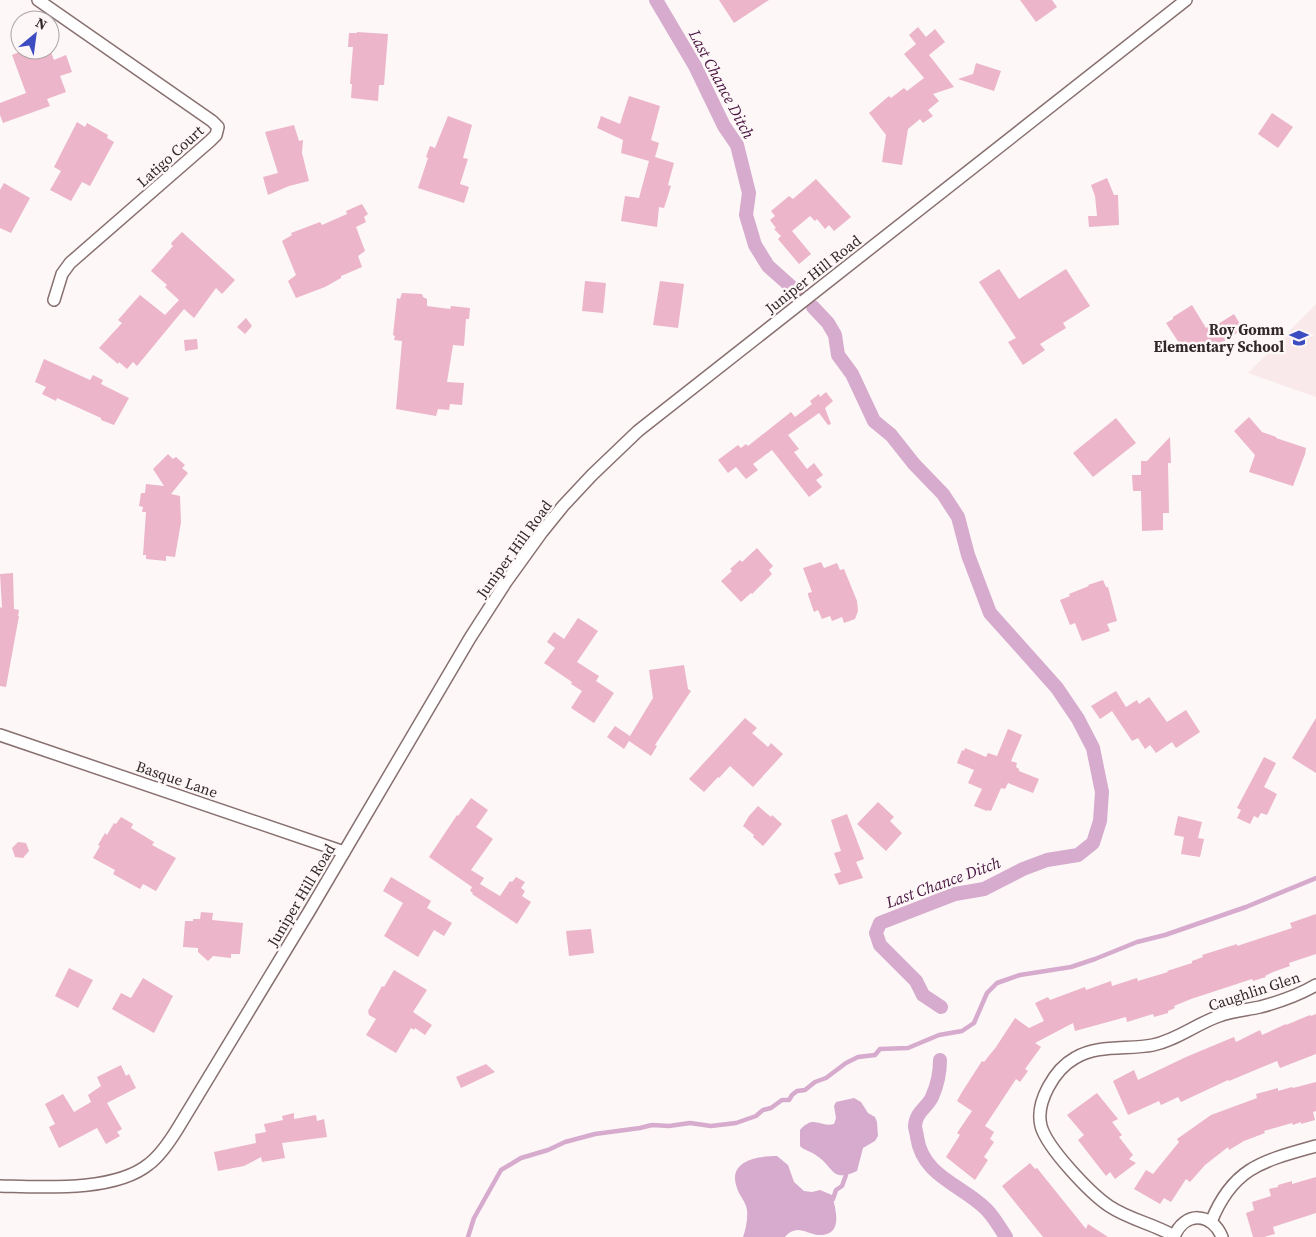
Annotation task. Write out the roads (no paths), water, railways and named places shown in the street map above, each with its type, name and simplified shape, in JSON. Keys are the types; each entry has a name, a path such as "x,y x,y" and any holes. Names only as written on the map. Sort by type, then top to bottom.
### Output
{"street":[{"name":"Latigo Court","path":"38,0 212,120 218,127 216,135 210,141 70,263 62,274 54,300"},
{"name":"Juniper Hill Road","path":"0,1186 97,1184 135,1174 150,1164 178,1128 344,852 466,644 506,582 547,525 592,475 638,431 1186,0"},
{"name":"Basque Lane","path":"0,735 344,852"},
{"name":"Caughlin Glen","path":"1174,1236 1133,1220 1108,1206 1079,1179 1053,1148 1042,1129 1041,1110 1049,1088 1067,1063 1086,1053 1163,1042 1219,1016 1271,1004 1295,996 1316,985"},
{"path":"1210,1222 1228,1189 1246,1172 1278,1157 1316,1146"},
{"path":"1174,1236 1188,1219 1201,1218 1216,1226 1222,1237"}],"waterway":[{"name":"Last Chance Ditch","path":"656,0 695,66 724,126 737,145 749,193 746,215 755,245 768,266 796,291"},
{"name":"Last Chance Ditch","path":"813,307 828,323 835,335 838,355 852,374 874,421 891,435 914,464 943,494 958,517 968,555 990,613 1057,688 1078,719 1093,748 1102,792 1100,821 1093,843 1078,855 1047,860 1023,869 984,889 955,894 880,923 876,933 880,945 916,981 923,995 941,1007"},
{"path":"468,1237 474,1218 501,1170 521,1158 548,1150 565,1142 595,1134 652,1125 669,1126 690,1123 711,1126 736,1123 756,1116 782,1100 789,1100 797,1091 805,1090 815,1082 826,1078 846,1063 858,1057 875,1055 880,1049 908,1048 939,1035 962,1031 974,1023 987,993 997,983 1020,975 1071,967 1137,942 1165,935 1246,907 1316,878"},
{"name":"Last Chance Ditch","path":"940,1060 934,1093 916,1121 915,1127 921,1151 935,1171 986,1209 1006,1237"},
{"path":"833,1199 836,1190 842,1186 846,1175"}],"place":[{"name":"Roy Gomm Elementary School","path":"1299,338"}]}
